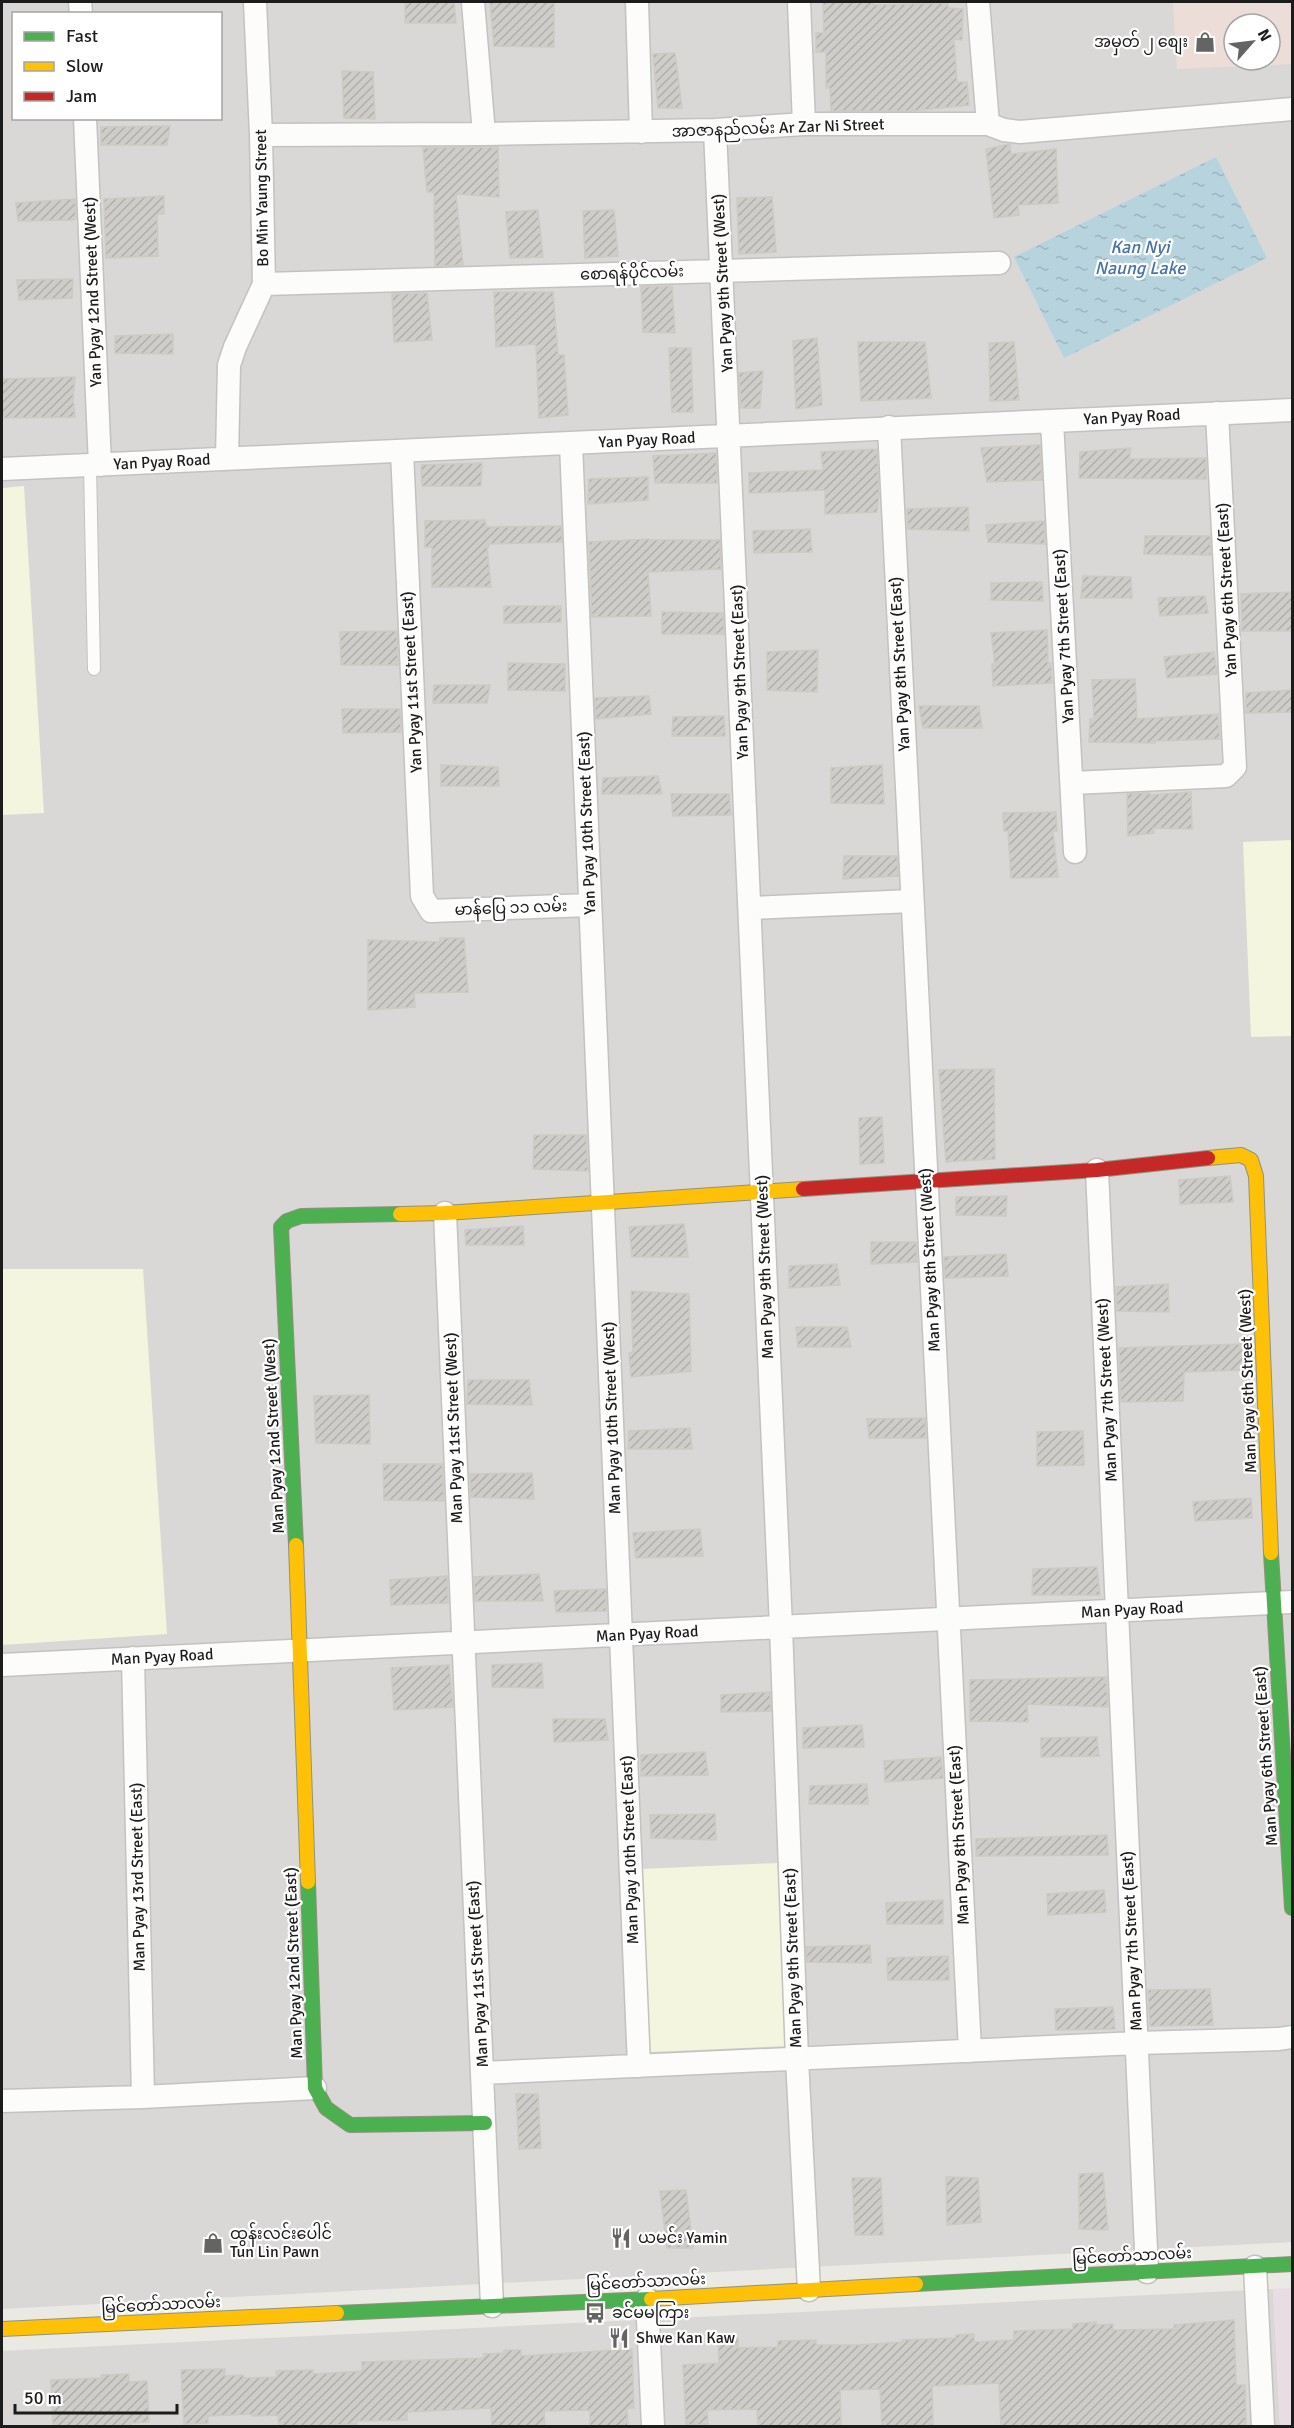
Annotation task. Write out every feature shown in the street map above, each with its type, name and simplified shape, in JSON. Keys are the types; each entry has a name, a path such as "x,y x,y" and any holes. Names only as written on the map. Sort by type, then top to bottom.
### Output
{"street":[{"name":"Bo Min Yaung Street","path":"227,459 229,365 264,284 255,2"},
{"path":"473,2 484,134"},
{"path":"637,2 641,132"},
{"path":"799,2 804,124"},
{"path":"978,2 988,124"},
{"name":"အာဇာနည်လမ်း Ar Zar Ni Street","path":"261,135 641,132 804,124 988,124 1004,130 1020,132 1293,109"},
{"name":"Yan Pyay 12nd Street (West)","path":"85,120 95,465"},
{"name":"Yan Pyay 9th Street (West)","path":"715,130 729,436"},
{"name":"စောရန်ပိုင်လမ်း","path":"264,284 999,264"},
{"name":"Yan Pyay Road","path":"2,469 1293,410"},
{"name":"Yan Pyay 6th Street (East)","path":"1072,783 1226,776 1235,767 1217,413"},
{"name":"Yan Pyay 7th Street (East)","path":"1052,421 1075,852"},
{"name":"Yan Pyay 8th Street (East)","path":"889,427 912,901"},
{"name":"Yan Pyay 9th Street (East)","path":"729,436 750,908"},
{"name":"Yan Pyay 10th Street (East)","path":"571,444 603,1202"},
{"name":"Yan Pyay 11st Street (East)","path":"402,451 422,896 431,911"},
{"path":"750,908 912,901"},
{"name":"Man Pyay 8th Street (West)","path":"912,901 948,1619"},
{"name":"မာန်ပြေ ၁၁ လမ်း","path":"431,911 590,905"},
{"name":"Man Pyay 9th Street (West)","path":"750,908 781,1627"},
{"name":"Man Pyay 6th Street (West)","path":"1097,1170 1241,1155 1251,1160 1256,1176 1283,1602"},
{"path":"445,1213 1097,1170"},
{"name":"Man Pyay 7th Street (West)","path":"1097,1170 1117,1610"},
{"name":"Man Pyay 10th Street (West)","path":"603,1202 621,1635"},
{"name":"Man Pyay 12nd Street (West)","path":"301,1651 281,1227 287,1221 301,1216 445,1213"},
{"name":"Man Pyay 11st Street (West)","path":"445,1213 463,1643"},
{"name":"Man Pyay Road","path":"2,1665 1283,1602"},
{"name":"Man Pyay 6th Street (East)","path":"1283,1602 1293,1908"},
{"name":"Man Pyay 7th Street (East)","path":"1117,1610 1147,2272"},
{"name":"Man Pyay 8th Street (East)","path":"948,1619 970,2051"},
{"name":"Man Pyay 9th Street (East)","path":"781,1627 797,2059 809,2290"},
{"name":"Man Pyay 10th Street (East)","path":"621,1635 639,2066"},
{"name":"Man Pyay 11st Street (East)","path":"463,1643 492,2306"},
{"name":"Man Pyay 12nd Street (East)","path":"301,1651 315,2088"},
{"name":"Man Pyay 13rd Street (East)","path":"133,1658 143,2097"},
{"path":"482,2073 1293,2037"},
{"path":"2,2101 143,2097 315,2088 326,2108 350,2125 484,2123"},
{"name":"မြင်တော်သာလမ်း","path":"2,2328 646,2299 1293,2264"},
{"path":"1256,2267 1263,2427"},
{"path":"646,2299 653,2427"}],"lane":[{"path":"94,669 95,465"}],"shaded area":[{"path":"2,2 1292,2 1292,2242 2,2309"},
{"name":"အမှတ် ၂ စျေး","path":"1173,2 1292,2 1292,64 1282,64 1282,12 1222,12 1222,67 1177,69"},
{"path":"24,486 44,813 2,815 2,488"},
{"path":"1292,840 1292,1036 1251,1037 1243,842"},
{"path":"2,1269 143,1269 167,1634 2,1645"},
{"path":"778,1863 787,2046 649,2052 641,1869"},
{"path":"1292,2288 1292,2426 1280,2426 1273,2289"},
{"path":"1273,2289 1280,2426 2,2426 2,2351"}],"water":[{"name":"Kan Nyi Naung Lake","path":"1216,157 1267,258 1064,358 1014,257"}],"building":[{"path":"405,2 454,2 456,23 405,23"},
{"path":"490,2 554,2 554,47 494,46"},
{"path":"823,2 873,2 873,5 948,3 948,8 963,9 962,40 954,39 957,82 967,82 969,105 910,111 831,111 830,88 826,88 826,52 816,52 816,33 824,33"},
{"path":"675,53 682,108 658,108 653,54"},
{"path":"342,71 373,72 375,119 344,118"},
{"path":"170,126 167,145 101,145 101,127"},
{"path":"1010,144 1011,154 1056,149 1058,203 1018,205 1019,215 994,218 986,149"},
{"path":"498,147 499,197 456,194 463,265 435,266 434,192 427,192 423,148"},
{"path":"164,196 164,214 157,214 158,256 106,258 104,199"},
{"path":"772,197 776,252 739,254 737,198"},
{"path":"75,199 76,218 73,220 18,221 16,203"},
{"path":"538,210 543,257 510,258 506,212"},
{"path":"614,210 618,256 585,258 583,211"},
{"path":"73,279 72,298 19,300 17,280"},
{"path":"672,286 675,333 643,332 641,287"},
{"path":"494,292 553,292 558,355 564,355 568,415 539,418 536,344 496,347"},
{"path":"427,293 432,340 394,342 392,294"},
{"path":"173,334 173,354 115,353 115,336"},
{"path":"817,338 822,405 796,409 793,341"},
{"path":"858,342 925,342 931,398 861,401"},
{"path":"1014,342 1019,400 990,401 989,343"},
{"path":"669,348 691,348 693,412 672,412"},
{"path":"763,371 760,408 741,408 739,373"},
{"path":"75,377 73,398 75,417 2,418 2,379"},
{"path":"1040,445 1042,480 987,482 981,448"},
{"path":"1131,448 1129,459 1206,458 1206,479 1079,478 1080,452"},
{"path":"877,449 879,494 877,512 825,514 825,490 749,493 749,473 823,470 821,452"},
{"path":"716,453 717,483 655,483 653,456"},
{"path":"482,463 481,486 422,486 421,465"},
{"path":"648,477 648,500 588,504 589,479"},
{"path":"968,507 969,531 908,529 907,509"},
{"path":"485,520 486,527 561,526 562,542 489,544 487,547 491,587 432,587 432,547 425,547 425,521"},
{"path":"1044,521 1045,544 988,542 986,525"},
{"path":"810,529 812,552 754,553 753,531"},
{"path":"1145,536 1210,536 1211,555 1144,554"},
{"path":"649,539 720,540 721,569 648,572 651,616 592,617 589,542"},
{"path":"1083,576 1131,577 1132,598 1081,598"},
{"path":"1042,582 1043,601 991,600 991,583"},
{"path":"1293,592 1293,631 1242,631 1241,594"},
{"path":"1205,596 1208,613 1160,616 1158,598"},
{"path":"504,606 561,606 561,622 504,623"},
{"path":"662,612 723,613 724,634 662,634"},
{"path":"1047,630 1048,663 1051,663 1052,683 993,686 992,664 995,664 991,633"},
{"path":"397,631 398,665 341,665 340,632"},
{"path":"818,650 817,692 767,690 767,652"},
{"path":"1214,652 1217,674 1167,678 1164,657"},
{"path":"508,663 565,664 565,691 508,690"},
{"path":"1135,679 1137,719 1218,714 1220,739 1155,741 1155,743 1089,742 1090,719 1094,719 1092,680"},
{"path":"434,685 490,685 487,703 433,703"},
{"path":"1293,690 1293,712 1246,713 1246,693"},
{"path":"649,696 651,714 596,719 595,698"},
{"path":"919,706 979,706 982,728 923,728"},
{"path":"342,709 400,709 401,732 343,733"},
{"path":"724,716 725,736 672,736 673,717"},
{"path":"441,765 498,767 499,786 441,786"},
{"path":"882,765 884,804 831,803 831,768"},
{"path":"658,776 662,794 602,794 603,778"},
{"path":"1191,792 1192,829 1153,828 1154,833 1128,836 1127,794"},
{"path":"671,794 729,794 731,815 673,816"},
{"path":"1056,812 1057,831 1053,831 1058,877 1011,878 1008,831 1004,831 1003,813"},
{"path":"844,856 897,856 898,876 843,879"},
{"path":"440,938 464,938 468,992 414,993 415,1007 368,1010 368,940 440,942"},
{"path":"994,1069 995,1159 946,1162 939,1070"},
{"path":"882,1117 884,1163 860,1164 859,1118"},
{"path":"534,1135 586,1135 588,1171 533,1169"},
{"path":"1230,1176 1233,1202 1180,1204 1179,1180"},
{"path":"1007,1196 1006,1216 956,1215 956,1197"},
{"path":"684,1224 688,1257 632,1257 629,1227"},
{"path":"523,1226 524,1245 466,1245 465,1230"},
{"path":"871,1242 916,1242 917,1262 871,1264"},
{"path":"1006,1254 1008,1276 945,1278 944,1257"},
{"path":"837,1264 840,1285 789,1288 789,1266"},
{"path":"1168,1284 1169,1312 1117,1311 1116,1287"},
{"path":"631,1291 689,1294 691,1371 631,1377 629,1353 633,1352"},
{"path":"796,1327 847,1327 851,1347 798,1347"},
{"path":"1242,1344 1244,1370 1184,1372 1183,1401 1121,1402 1119,1348"},
{"path":"468,1380 529,1380 532,1405 467,1404"},
{"path":"369,1395 370,1444 316,1443 314,1396"},
{"path":"925,1418 926,1438 869,1438 867,1419"},
{"path":"690,1428 692,1449 628,1449 629,1431"},
{"path":"1083,1431 1084,1465 1037,1466 1037,1432"},
{"path":"383,1464 442,1464 444,1501 384,1500"},
{"path":"532,1473 534,1499 471,1497 470,1474"},
{"path":"1251,1498 1252,1518 1195,1521 1193,1502"},
{"path":"700,1529 703,1556 636,1558 633,1533"},
{"path":"1097,1567 1100,1595 1032,1595 1033,1569"},
{"path":"539,1574 543,1601 475,1601 474,1577"},
{"path":"447,1576 448,1603 391,1605 390,1580"},
{"path":"606,1589 606,1611 556,1612 554,1591"},
{"path":"542,1663 543,1688 492,1687 492,1665"},
{"path":"449,1665 453,1707 394,1710 391,1668"},
{"path":"1106,1677 1108,1707 1027,1704 1028,1722 970,1721 970,1680"},
{"path":"770,1692 771,1711 721,1712 721,1695"},
{"path":"553,1719 605,1719 608,1740 554,1742"},
{"path":"862,1725 864,1747 803,1748 803,1728"},
{"path":"1097,1737 1099,1756 1041,1757 1041,1738"},
{"path":"705,1752 708,1775 641,1776 641,1755"},
{"path":"941,1757 943,1778 885,1782 884,1761"},
{"path":"867,1784 868,1804 809,1804 810,1786"},
{"path":"715,1814 716,1840 651,1838 650,1815"},
{"path":"1107,1835 1108,1855 976,1856 976,1839"},
{"path":"1104,1890 1106,1912 1048,1915 1047,1894"},
{"path":"943,1900 943,1924 887,1924 886,1903"},
{"path":"870,1945 871,1963 807,1962 806,1947"},
{"path":"948,1956 949,1980 888,1980 887,1958"},
{"path":"1210,1989 1213,2025 1150,2026 1148,1990"},
{"path":"1113,2007 1115,2029 1056,2030 1055,2009"},
{"path":"516,2094 538,2094 541,2148 519,2149"},
{"path":"1103,2173 1108,2230 1079,2229 1079,2174"},
{"path":"946,2177 978,2178 981,2222 947,2225"},
{"path":"852,2178 881,2178 883,2235 855,2235"},
{"path":"686,2190 693,2248 667,2248 660,2191"},
{"path":"1234,2320 1236,2385 1245,2385 1246,2427 1001,2427 999,2383 932,2386 933,2427 882,2427 880,2389 840,2390 841,2427 758,2427 757,2409 707,2410 708,2424 686,2425 683,2365 719,2363 718,2339 738,2338 738,2348 778,2347 778,2341 816,2340 816,2345 856,2345 956,2338 956,2335 974,2334 974,2342 1014,2340 1014,2331 1073,2329 1073,2324 1096,2322 1096,2325 1113,2324 1113,2330 1174,2329 1174,2325"},
{"path":"632,2349 634,2408 627,2408 628,2427 590,2427 590,2410 544,2411 545,2427 492,2427 491,2408 407,2412 407,2420 357,2421 357,2424 279,2427 278,2415 252,2416 252,2414 208,2416 208,2423 184,2424 181,2370 225,2369 225,2376 277,2377 276,2371 313,2370 313,2374 362,2371 362,2362 484,2358 484,2354 504,2353 504,2350 521,2350 521,2356"},
{"path":"129,2374 129,2382 147,2381 149,2422 131,2423 131,2427 53,2427 51,2380 101,2378 101,2375"}],"traffic: fast":[{"path":"296,1545 281,1227 287,1221 301,1216 400,1214"},
{"path":"1271,1553 1292,1908"},
{"path":"308,1882 315,2088 326,2108 350,2125 485,2123"},
{"path":"916,2284 1292,2264"},
{"path":"337,2313 651,2299"}],"traffic: slow":[{"path":"1208,1158 1241,1155 1251,1160 1256,1176 1271,1553"},
{"path":"400,1214 803,1189"},
{"path":"296,1545 308,1882"},
{"path":"651,2299 916,2284"},
{"path":"2,2329 337,2313"}],"traffic: jam":[{"path":"803,1189 1097,1170 1208,1158"}],"place":[{"name":"အမှတ် ၂ စျေး","path":"1205,42"},
{"name":"ယမင်း Yamin","path":"621,2238"},
{"name":"ထွန်းလင်းပေါင် Tun Lin Pawn","path":"213,2243"},
{"name":"ခင်မမကြား","path":"595,2313"},
{"name":"Shwe Kan Kaw","path":"619,2338"}]}
